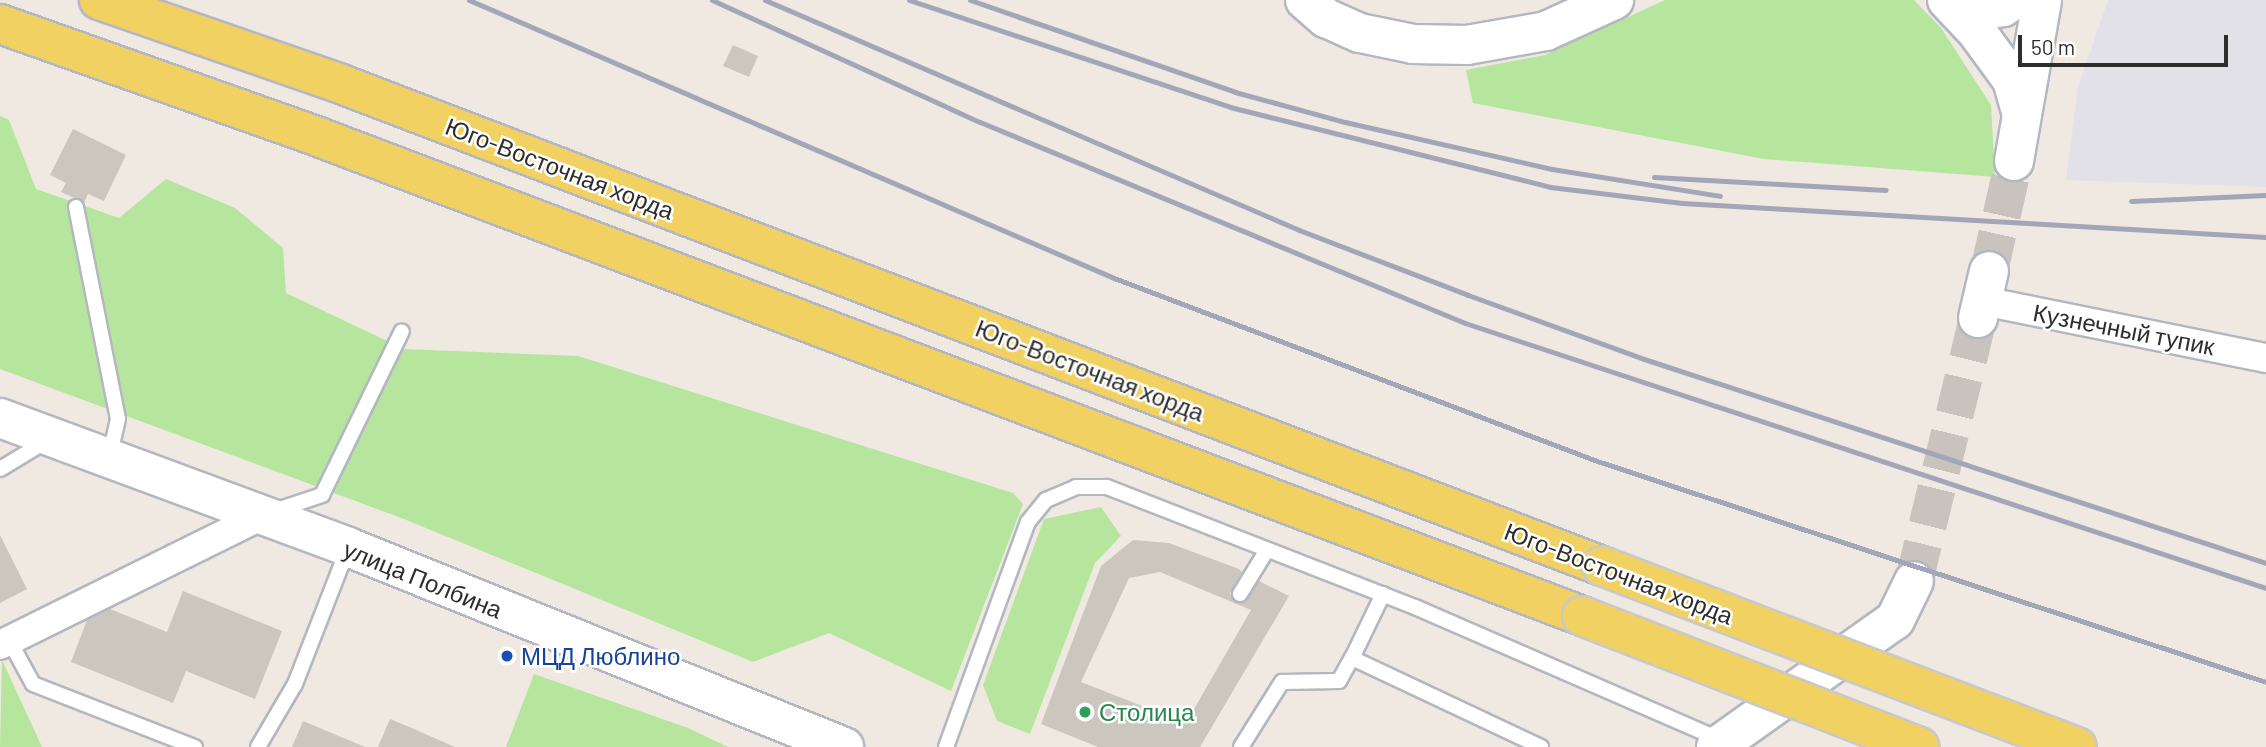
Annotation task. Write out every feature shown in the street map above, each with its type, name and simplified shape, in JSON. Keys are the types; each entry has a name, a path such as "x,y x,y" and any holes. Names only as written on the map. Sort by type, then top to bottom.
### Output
{"main road":[{"name":"Юго-Восточная хорда","path":"99,0 341,84 2077,747"},
{"path":"1305,0 1326,18 1360,33 1413,44 1467,45 1546,31 1614,0"},
{"path":"2014,161 2042,0"},
{"path":"1949,2 2012,80 2021,114"},
{"path":"0,24 329,141 1582,616 1920,747"},
{"name":"улица Полбина","path":"0,418 348,547 844,747"},
{"path":"1720,744 1895,620 1914,581"}],"street":[{"path":"1949,2 1982,11 2003,8 2015,0"},
{"name":"Кузнечный тупик","path":"1983,297 2266,358"},
{"path":"5,643 261,516"}],"lane":[{"path":"76,207 118,419 108,459"},
{"path":"261,516 322,495 402,331"},
{"path":"0,469 52,438"},
{"path":"946,747 1028,522 1046,500 1076,486 1107,487 1382,594 1720,744"},
{"path":"258,747 295,684 348,547"},
{"path":"1240,594 1267,550"},
{"path":"1241,747 1282,682 1339,681 1382,594"},
{"path":"5,643 33,684 195,747"},
{"path":"1352,658 1541,747"}],"shaded area":[{"path":"2108,0 2266,0 2266,187 2066,180 2078,87"}],"green space":[{"path":"1665,0 1914,0 1941,28 1991,105 1995,177 1764,159 1473,103 1466,70 1545,55"},
{"path":"0,116 9,120 36,189 119,218 166,179 235,208 283,248 286,293 404,349 578,356 1013,493 1023,504 951,691 829,633 753,662 404,519 0,369"},
{"path":"1101,507 1121,536 1095,563 1030,734 997,721 983,685 1044,519"},
{"path":"2,660 42,747 0,747"},
{"path":"534,674 688,728 728,747 506,747"}],"building":[{"path":"733,45 758,56 749,77 723,66"},
{"path":"73,129 126,155 104,201 88,194 84,203 61,192 66,183 50,175"},
{"path":"0,535 27,589 0,603"},
{"path":"1133,540 1169,543 1239,569 1242,572 1230,593 1236,602 1245,602 1259,581 1289,596 1200,747 1098,747 1041,724 1101,566","holes":["1160,572 1251,610 1186,723 1081,682 1129,578"]},
{"path":"183,591 282,631 255,699 186,671 173,703 71,662 87,620 110,609 167,632"},
{"path":"390,719 407,726 455,747 378,747"},
{"path":"303,721 365,747 292,747"}],"tunnel":[{"path":"1989,271 2014,161"},
{"path":"1914,581 1978,318"}],"railway":[{"path":"469,0 1114,278 1597,461 2266,682"},
{"path":"712,0 980,122 1465,323 2266,588"},
{"path":"765,0 1299,230 1468,295 1644,359 2266,563"},
{"path":"909,0 1230,107 1550,187 1682,203 2266,237"},
{"path":"970,0 1235,92 1345,122 1552,169 1720,196"},
{"path":"1654,177 1886,190"},
{"path":"2131,201 2266,195"}],"place":[{"name":"МЦД Люблино","path":"507,656"},
{"name":"Столица","path":"1085,712"}]}
